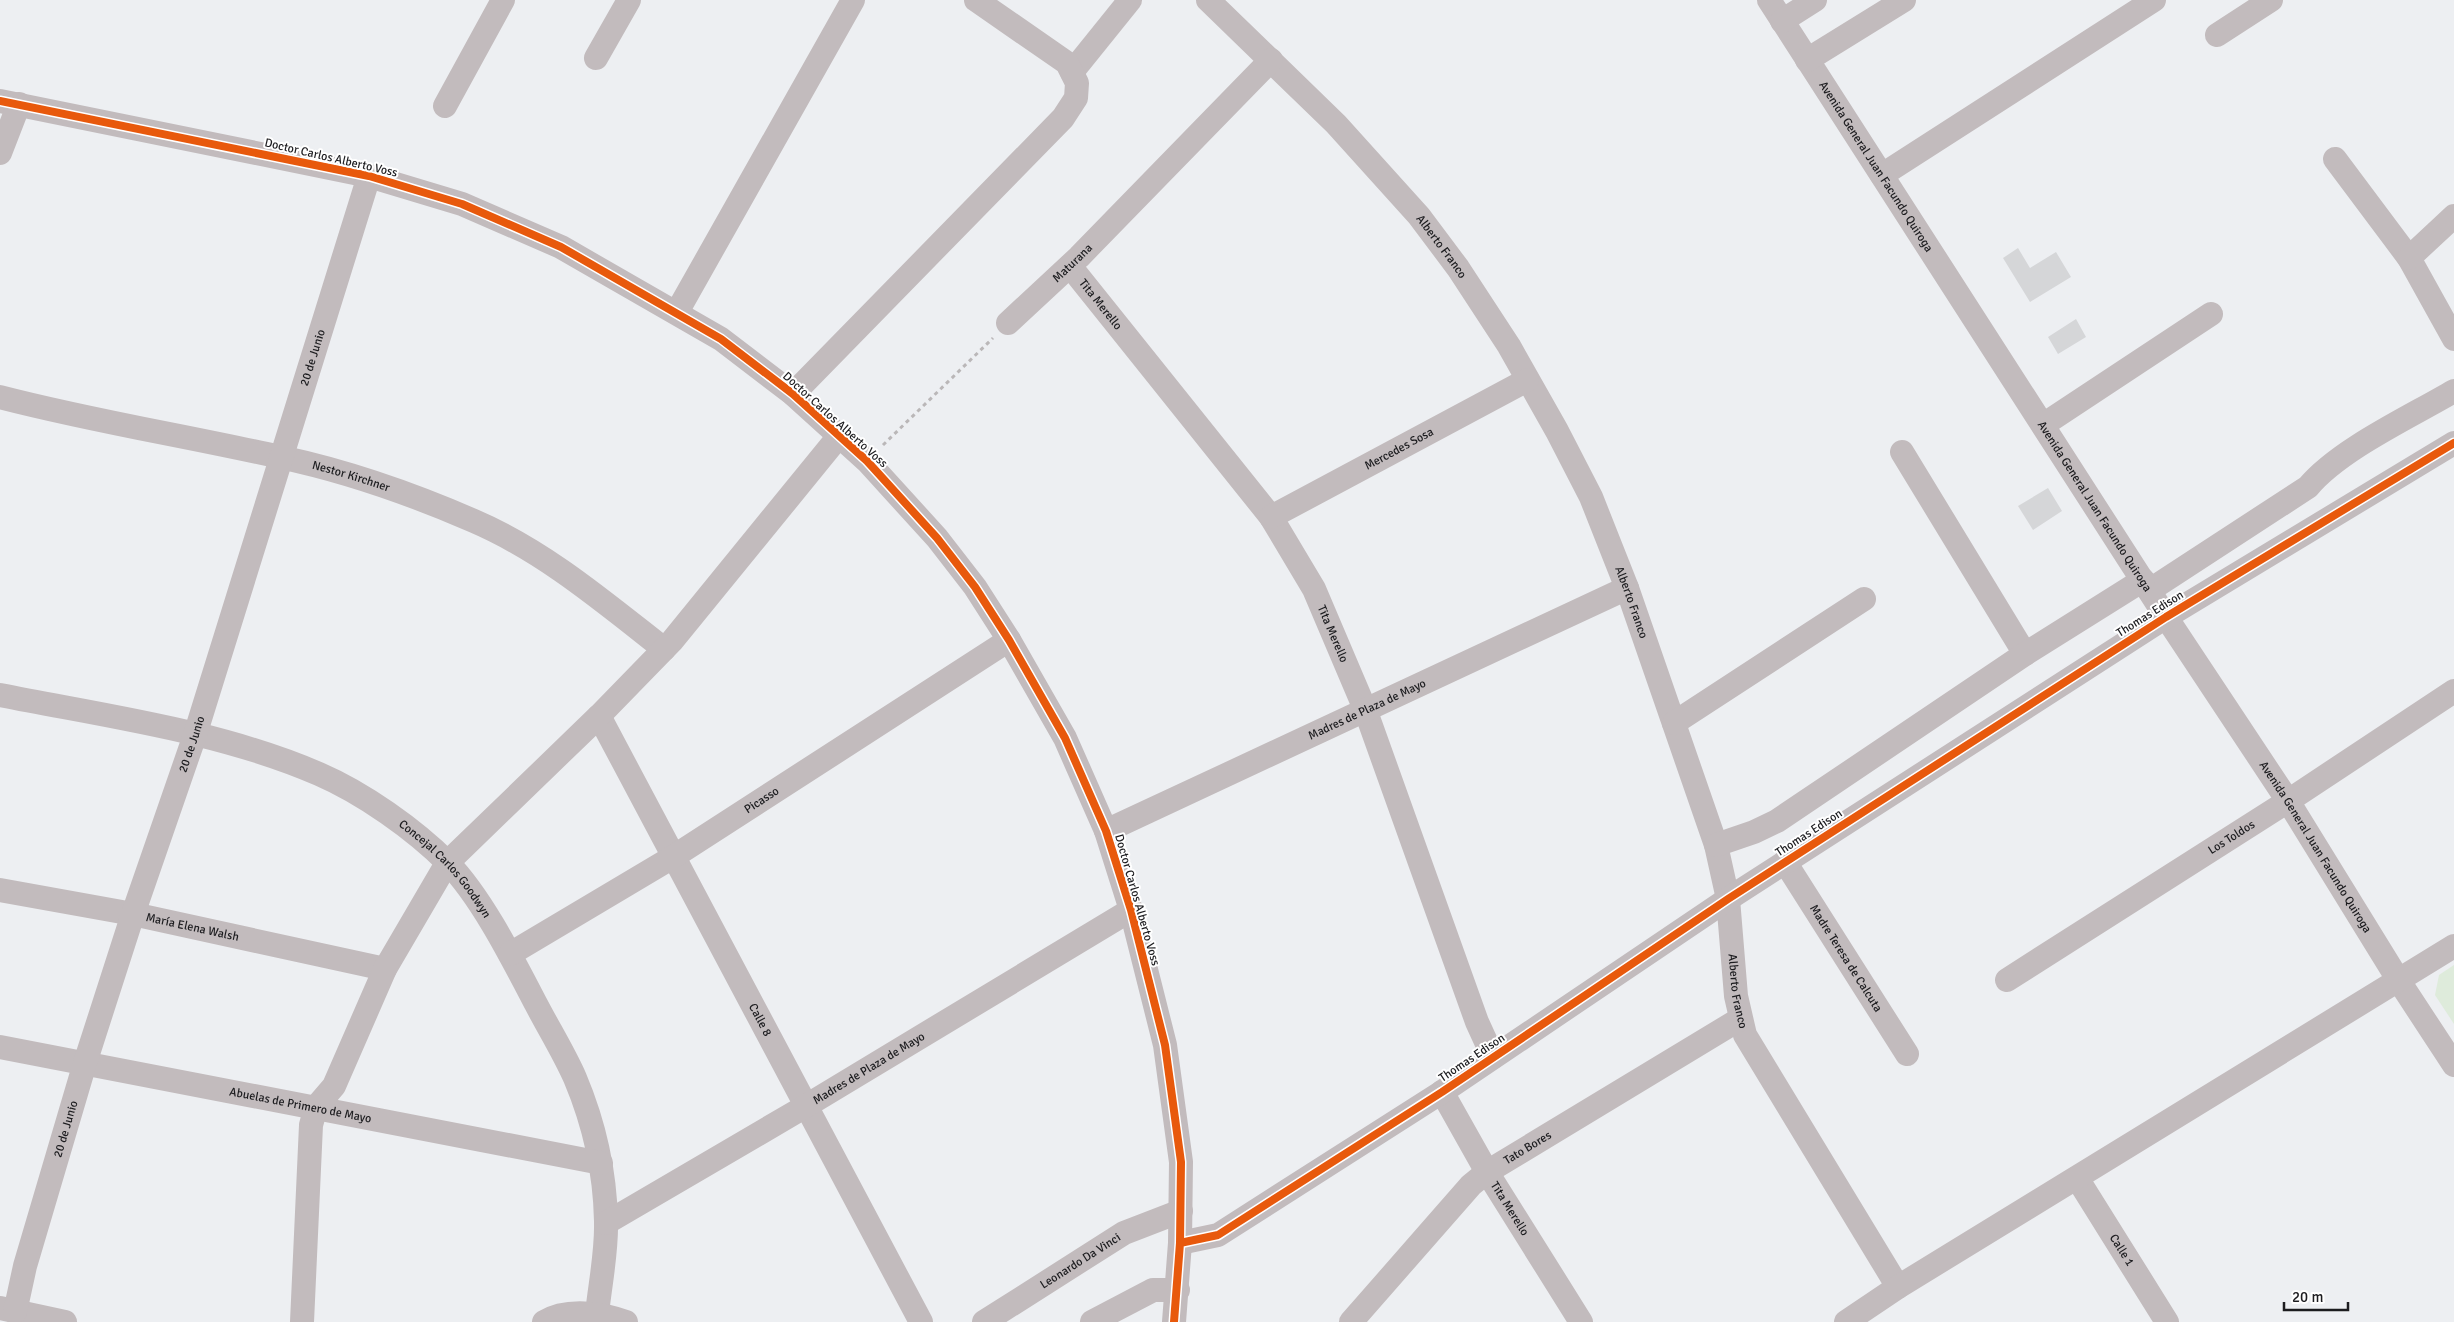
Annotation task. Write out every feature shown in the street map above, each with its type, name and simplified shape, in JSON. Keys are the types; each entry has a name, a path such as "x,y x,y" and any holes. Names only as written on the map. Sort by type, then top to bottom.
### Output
{"street":[{"path":"445,106 503,0"},
{"path":"596,58 628,0"},
{"path":"677,312 853,0"},
{"path":"793,394 1063,118 1076,98 1077,83 1067,63 976,0"},
{"path":"1072,72 1130,0"},
{"name":"Alberto Franco","path":"1208,0 1336,124 1419,216 1458,268 1509,346 1557,431 1591,497 1627,588 1716,845 1728,899 1736,996 1745,1035 1898,1286"},
{"name":"Avenida General Juan Facundo Quiroga","path":"1769,0 2166,617 2288,801 2399,981 2454,1065"},
{"path":"1782,21 1815,0"},
{"path":"1807,60 1904,0"},
{"path":"1882,175 2154,0"},
{"path":"2218,35 2271,0"},
{"name":"Maturana","path":"1008,324 1070,266 1271,60"},
{"path":"0,153 9,102"},
{"name":"Doctor Carlos Alberto Voss","path":"9,102 369,176 462,204 560,247 677,312 721,339 793,394 867,460 937,538 975,587 1009,640 1065,738 1106,831 1131,910 1165,1044 1181,1162 1178,1290 1174,1322"},
{"path":"2335,160 2409,258 2454,339"},
{"name":"20 de Junio","path":"8,1310 25,1266 85,1063 133,914 195,735 369,176"},
{"path":"2409,258 2454,216"},
{"name":"Tita Merello","path":"1070,266 1271,517 1314,589 1365,709 1477,1022 1493,1057"},
{"path":"2043,425 2211,314"},
{"name":"Mercedes Sosa","path":"1271,517 1527,380"},
{"path":"1716,845 1754,832 1777,821 2025,654 2146,585 2308,487 2317,476 2339,458 2454,391"},
{"name":"Nestor Kirchner","path":"0,396 282,457 350,476 475,521 546,560 597,596 664,649"},
{"path":"302,1322 311,1125 316,1107 334,1086 385,969 447,863 599,716 664,649 839,436"},
{"name":"Thomas Edison","path":"1180,1243 1218,1234 1442,1092 1728,899 2166,617 2454,443"},
{"path":"1902,452 2025,654"},
{"name":"Madres de Plaza de Mayo","path":"1106,831 1627,588"},
{"path":"1674,723 1864,599"},
{"name":"Picasso","path":"510,954 674,857 1009,640"},
{"name":"Los Toldos","path":"2008,980 2288,801 2454,691"},
{"name":"Concejal Carlos Goodwyn","path":"0,695 237,745 320,774 353,792 404,827 447,863 464,883 510,954 575,1077 588,1116 600,1163 606,1223 597,1314"},
{"name":"Calle 8","path":"599,716 922,1322"},
{"name":"Madre Teresa de Calcuta","path":"1786,862 1907,1054"},
{"name":"María Elena Walsh","path":"0,890 133,914 385,969"},
{"name":"Madres de Plaza de Mayo","path":"606,1223 806,1106 1131,910"},
{"path":"1846,1322 1898,1286 2454,946"},
{"name":"Tato Bores","path":"1351,1322 1471,1184 1487,1172 1740,1019"},
{"name":"Abuelas de Primero de Mayo","path":"0,1047 600,1163"},
{"name":"Tita Merello","path":"1442,1092 1487,1172 1581,1322"},
{"name":"Calle 1","path":"2077,1178 2168,1322"},
{"name":"Leonardo Da Vinci","path":"984,1322 1124,1233 1181,1211"},
{"path":"1092,1322 1153,1290 1178,1290"},
{"path":"8,1310 65,1322"},
{"path":"544,1322 568,1314 597,1314 626,1322"}],"path":[{"path":"867,460 1008,324"}],"green space":[{"path":"2454,965 2454,1024 2435,995 2439,975"}],"building":[{"path":"2018,248 2030,268 2056,252 2071,277 2030,302 2003,258"},
{"path":"2076,319 2086,337 2058,354 2048,337"},
{"path":"2048,488 2062,511 2033,530 2018,506"}],"cycle path":[{"path":"0,101 369,176 462,204 561,247 721,339 793,394 867,461 937,538 975,587 1009,640 1065,738 1106,831 1131,910 1165,1045 1181,1162 1180,1243 1174,1322"},
{"path":"1180,1243 1218,1235 1442,1092 1728,899 2166,617 2454,443"}]}
